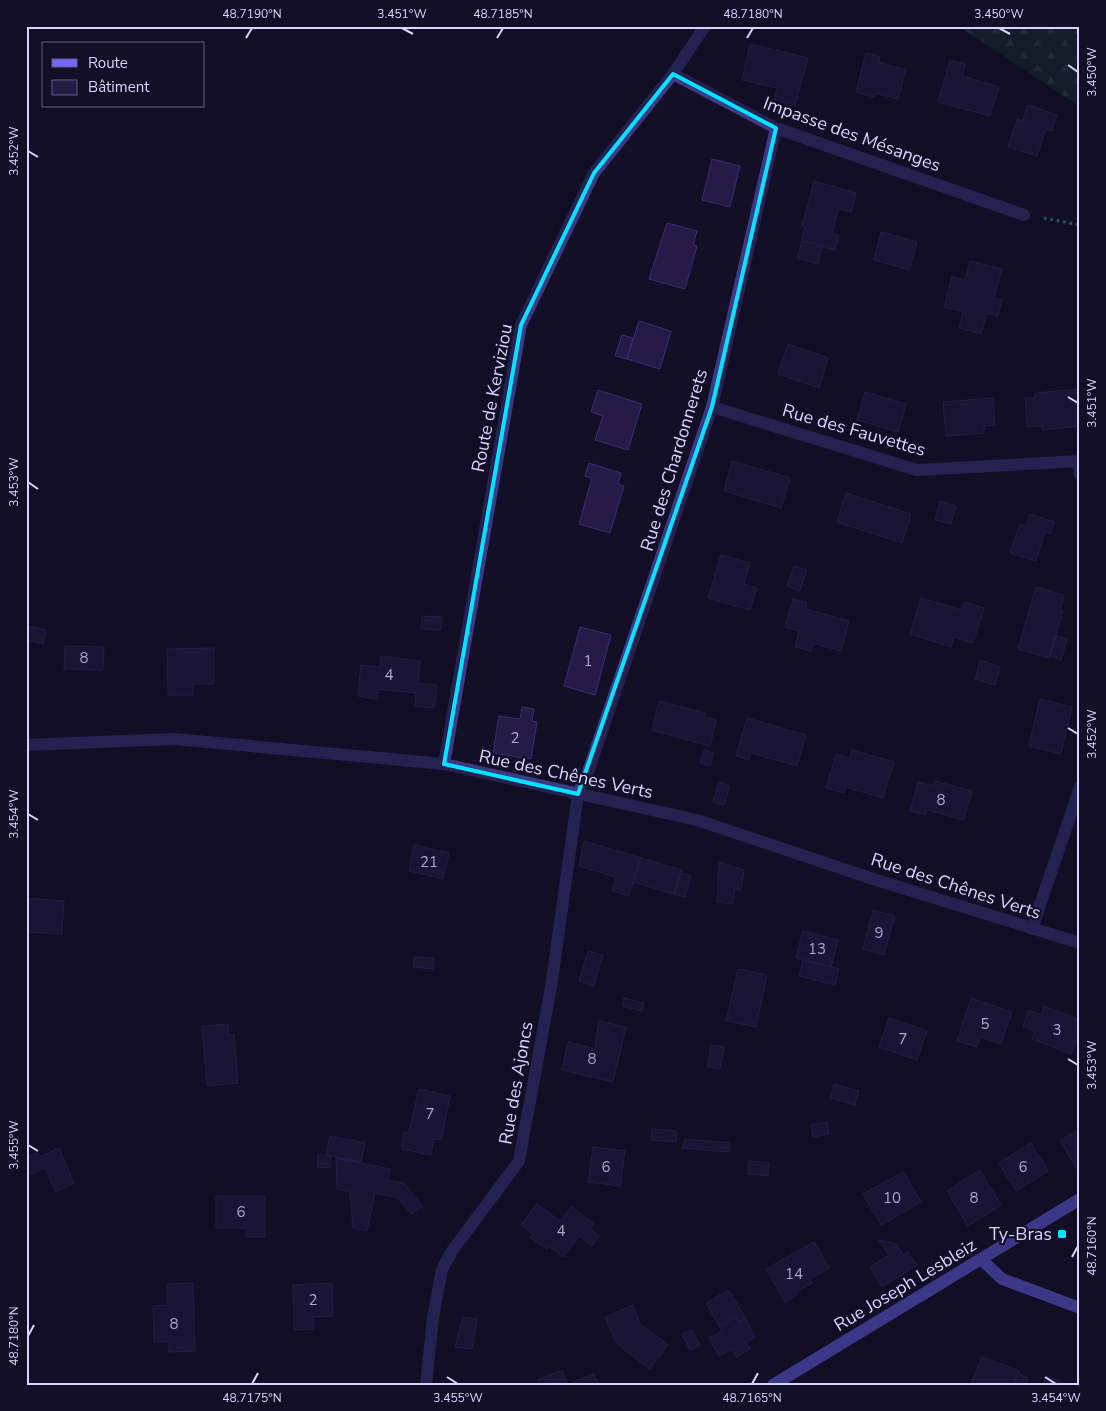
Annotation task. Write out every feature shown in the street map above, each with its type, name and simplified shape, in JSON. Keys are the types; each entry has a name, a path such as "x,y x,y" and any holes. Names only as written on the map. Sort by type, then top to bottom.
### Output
{"main road":[{"name":"Rue Joseph Lesbleiz","path":"773,1385 1080,1199"},
{"path":"982,1260 1002,1279 1080,1308"}],"street":[{"name":"Route de Kerviziou","path":"444,764 521,325 594,173 673,74 705,26"},
{"name":"Impasse des Mésanges","path":"673,74 776,128 1024,215"},
{"name":"Rue des Chardonnerets","path":"578,794 597,745 712,407 776,128"},
{"name":"Rue des Fauvettes","path":"712,407 917,470 1079,461"},
{"path":"1079,461 1080,476"},
{"name":"Rue des Chênes Verts","path":"26,745 174,739 444,764 697,820 1080,943"},
{"path":"1032,929 1080,786"},
{"name":"Rue des Ajoncs","path":"426,1385 433,1318 442,1269 452,1251 519,1161 551,987 578,794"}],"path":[{"path":"1079,26 1080,30"},
{"path":"1024,215 1080,225"}],"highlighted area":[{"path":"673,74 776,128 712,407 578,794 444,764 521,325 594,173"}],"green space":[{"path":"958,26 1080,26 1080,107"}],"building":[{"path":"750,44 808,58 795,105 774,100 777,88 742,80"},
{"path":"866,53 880,57 879,62 906,70 898,99 875,93 874,97 856,92"},
{"path":"950,60 965,64 962,76 999,87 990,116 938,102"},
{"path":"1028,105 1057,115 1052,131 1046,129 1037,156 1008,147 1017,119 1023,121"},
{"path":"712,159 740,166 730,207 702,200"},
{"path":"814,181 856,193 851,212 838,209 832,234 839,235 835,250 802,241 805,226 802,226"},
{"path":"667,223 697,231 693,245 697,246 685,289 649,279"},
{"path":"881,232 917,242 910,270 874,260"},
{"path":"802,241 822,246 818,264 797,258"},
{"path":"970,261 1002,269 994,298 1002,300 998,316 987,313 981,334 959,328 963,312 944,307 952,277 965,280"},
{"path":"639,321 671,331 660,369 627,359"},
{"path":"622,335 633,338 627,359 615,356"},
{"path":"788,344 828,358 819,388 778,374"},
{"path":"1080,389 1080,426 1042,430 1042,426 1027,427 1025,398 1035,398 1035,393"},
{"path":"598,390 642,404 628,450 595,440 603,416 591,412"},
{"path":"865,392 906,404 898,432 857,420"},
{"path":"993,398 995,425 984,426 984,433 946,436 943,402"},
{"path":"732,461 790,478 781,508 724,491"},
{"path":"589,463 621,473 618,484 624,486 610,533 579,524 592,478 585,476"},
{"path":"846,493 911,514 902,543 837,522"},
{"path":"940,501 956,506 951,524 935,520"},
{"path":"1030,514 1054,522 1050,534 1045,532 1036,561 1010,553 1020,524 1026,526"},
{"path":"721,555 750,563 744,584 757,588 750,610 708,598"},
{"path":"794,566 807,570 800,591 787,586"},
{"path":"1036,587 1064,595 1060,610 1063,611 1049,658 1018,649"},
{"path":"921,598 962,610 965,602 984,608 973,643 954,637 951,647 910,634"},
{"path":"793,599 807,603 806,609 849,621 841,651 813,643 811,651 795,647 799,631 785,627"},
{"path":"422,616 442,617 441,630 421,629"},
{"path":"28,626 46,630 43,644 26,640"},
{"path":"580,627 611,635 595,695 564,686"},
{"path":"1056,636 1067,639 1061,660 1050,656"},
{"path":"65,646 104,647 103,670 64,669"},
{"path":"214,648 214,684 193,684 193,695 168,695 167,649"},
{"path":"381,656 420,661 418,683 437,685 434,708 415,706 416,693 378,689 377,699 358,696 361,665 380,667"},
{"path":"980,660 1000,667 995,685 975,679"},
{"path":"1040,699 1072,707 1061,754 1029,746"},
{"path":"659,701 705,713 704,717 716,720 710,746 652,730"},
{"path":"522,707 534,709 532,721 537,722 531,759 493,753 499,716 520,719"},
{"path":"747,718 806,735 797,766 751,753 749,760 736,756"},
{"path":"704,750 714,753 710,766 700,763"},
{"path":"852,750 894,762 883,798 846,787 844,793 826,788 836,754 850,758"},
{"path":"935,781 972,791 964,820 927,810 926,815 910,811 918,782 934,786"},
{"path":"719,782 730,786 724,805 713,802"},
{"path":"584,841 641,858 629,896 612,891 616,877 579,866"},
{"path":"414,845 449,853 443,879 409,871"},
{"path":"641,858 682,870 674,894 633,882"},
{"path":"719,862 744,870 741,890 735,889 733,904 717,902"},
{"path":"681,873 691,876 685,897 674,894"},
{"path":"26,898 64,901 62,934 26,932"},
{"path":"873,910 895,916 884,955 863,949"},
{"path":"803,931 838,940 831,967 796,958"},
{"path":"588,951 603,955 594,986 579,981"},
{"path":"414,957 434,958 433,969 413,967"},
{"path":"803,960 839,969 835,985 799,976"},
{"path":"738,969 767,975 756,1027 726,1021"},
{"path":"624,998 644,1003 642,1011 622,1006"},
{"path":"971,998 1012,1012 1001,1044 980,1037 977,1047 957,1041"},
{"path":"1044,1006 1080,1020 1080,1030 1071,1054 1032,1039 1035,1031 1023,1026 1029,1010 1041,1015"},
{"path":"889,1018 927,1031 917,1060 879,1047"},
{"path":"599,1021 626,1027 613,1082 562,1070 568,1042 595,1049"},
{"path":"228,1024 228,1035 234,1034 238,1083 207,1086 202,1026"},
{"path":"711,1045 724,1047 720,1069 708,1067"},
{"path":"834,1084 859,1091 855,1105 830,1098"},
{"path":"419,1089 450,1096 441,1140 434,1139 431,1155 401,1149 404,1132 409,1133"},
{"path":"827,1122 829,1134 813,1137 811,1125"},
{"path":"652,1129 677,1131 676,1142 651,1140"},
{"path":"1080,1129 1080,1170 1078,1171 1060,1140"},
{"path":"330,1136 365,1143 361,1162 326,1155"},
{"path":"685,1139 730,1143 729,1152 682,1148"},
{"path":"1031,1143 1048,1171 1016,1191 999,1163"},
{"path":"593,1147 625,1151 620,1186 588,1182"},
{"path":"59,1148 74,1183 56,1192 45,1168 26,1176 26,1156 38,1153 39,1157"},
{"path":"318,1154 331,1157 331,1168 317,1167"},
{"path":"336,1158 390,1169 388,1180 404,1183 422,1206 412,1214 398,1198 375,1193 367,1231 353,1228 350,1192 337,1189"},
{"path":"749,1161 769,1163 768,1176 748,1174"},
{"path":"980,1170 1001,1205 968,1226 947,1191"},
{"path":"903,1172 921,1202 881,1225 863,1194"},
{"path":"216,1196 265,1196 265,1237 246,1237 246,1228 216,1228"},
{"path":"537,1204 560,1221 571,1207 594,1224 590,1229 599,1236 592,1246 579,1236 563,1257 549,1246 547,1249 530,1237 533,1234 521,1225"},
{"path":"879,1240 896,1244 903,1255 908,1252 917,1265 882,1287 870,1267 889,1255"},
{"path":"814,1242 829,1268 810,1279 812,1283 796,1292 797,1295 785,1302 766,1269"},
{"path":"193,1283 195,1351 169,1352 169,1342 154,1342 153,1306 167,1305 167,1284"},
{"path":"332,1283 333,1316 313,1317 314,1329 294,1330 293,1285"},
{"path":"729,1290 745,1318 739,1322 736,1317 719,1326 706,1303"},
{"path":"633,1305 640,1324 668,1345 650,1369 617,1344 605,1317"},
{"path":"463,1317 477,1319 472,1349 455,1347"},
{"path":"736,1317 739,1322 745,1318 755,1337 746,1342 750,1349 736,1357 732,1349 719,1356 709,1338 722,1331 719,1326"},
{"path":"692,1330 700,1345 690,1350 682,1334"},
{"path":"982,1357 1019,1371 1013,1385 970,1385"},
{"path":"562,1370 568,1385 539,1385 537,1380"},
{"path":"594,1374 598,1385 573,1385 573,1382"},
{"path":"1018,1374 1028,1378 1026,1385 1013,1385"},
{"path":"1046,1376 1069,1385 1043,1385"}],"place":[{"name":"Ty-Bras","path":"1062,1234"}]}
